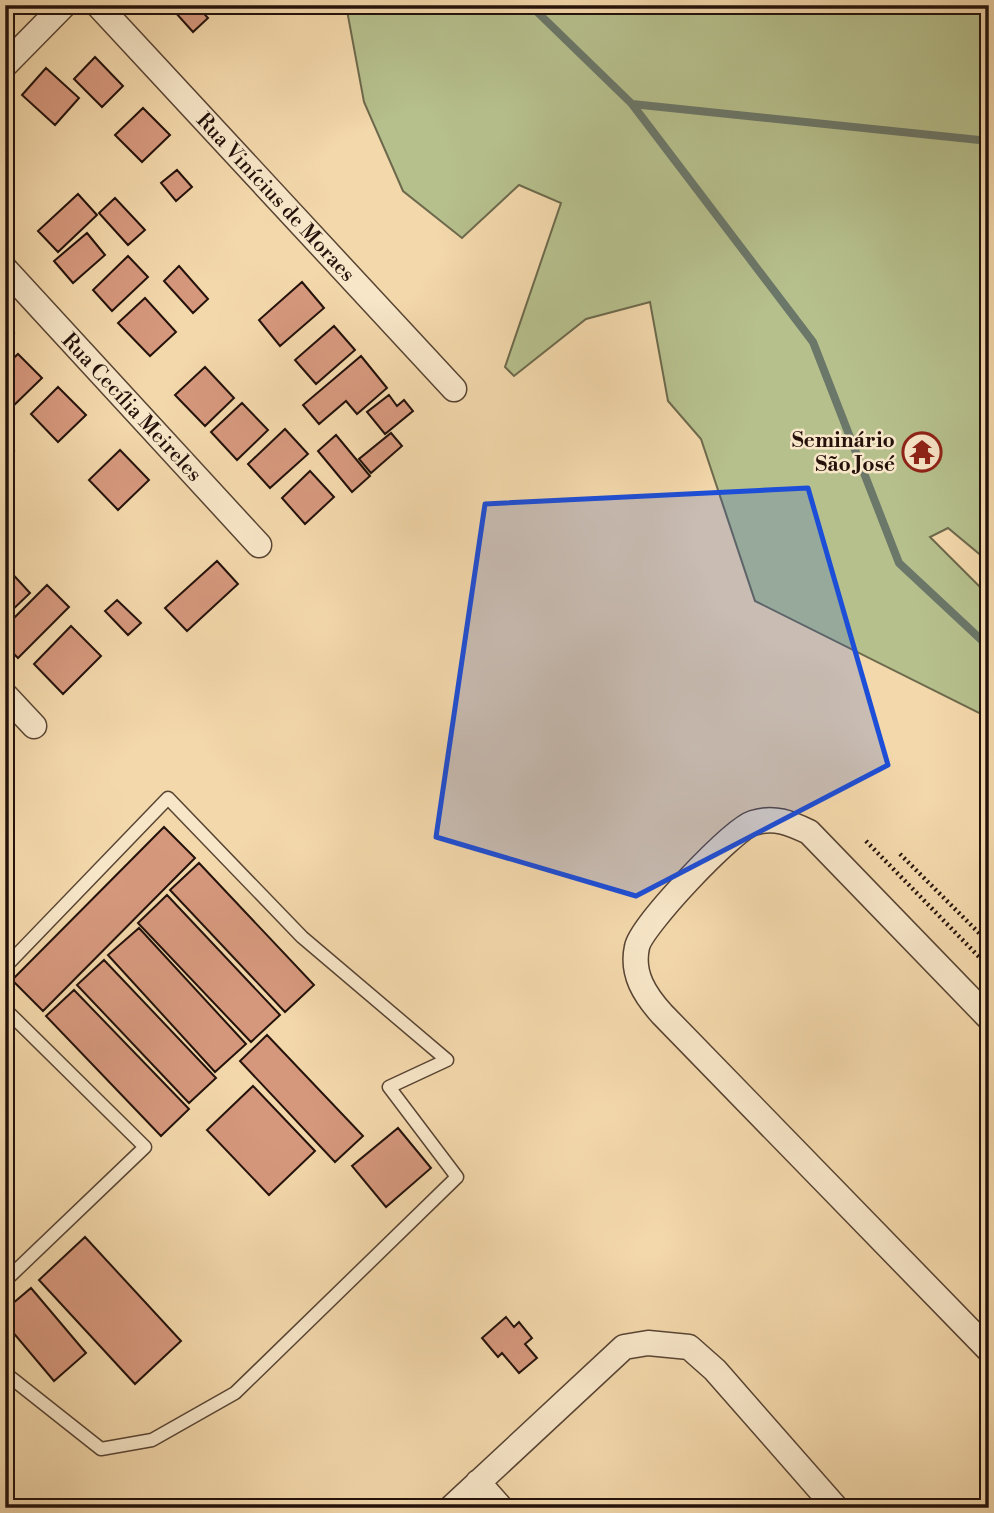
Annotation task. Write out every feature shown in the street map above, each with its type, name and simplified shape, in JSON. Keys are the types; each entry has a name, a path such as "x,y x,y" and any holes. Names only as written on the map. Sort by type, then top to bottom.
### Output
{"street":[{"path":"5,65 64,5"},
{"name":"Rua Vinícius de Moraes","path":"98,5 454,389"},
{"name":"Rua Cecília Meireles","path":"5,269 259,545"},
{"path":"5,695 34,726"},
{"path":"989,1018 809,832 791,823 772,819 751,824 733,835 651,922 637,946 637,969 643,992 685,1039 989,1350"},
{"path":"451,1508 624,1347 648,1343 689,1347 715,1370 836,1508"},
{"path":"478,1482 501,1508"}],"lane":[{"path":"5,967 168,798 302,937 447,1060 389,1087 457,1178 235,1393 152,1440 101,1449 5,1373"},
{"path":"5,1009 145,1147 5,1281"}],"path":[{"path":"866,841 989,967"},
{"path":"900,854 989,943"}],"highlighted area":[{"path":"808,488 888,765 636,896 436,837 485,504"}],"green space":[{"path":"346,5 989,5 989,562 948,528 930,537 989,596 989,718 755,601 701,439 668,401 650,302 586,319 514,376 505,367 561,203 519,185 462,238 403,191 364,102"}],"building":[{"path":"182,5 196,5 208,18 193,32 175,12"},
{"path":"95,57 123,86 102,107 74,79"},
{"path":"46,68 79,98 55,125 22,95"},
{"path":"143,108 170,135 142,162 115,135"},
{"path":"177,170 192,187 176,201 161,183"},
{"path":"78,194 97,215 58,252 38,231"},
{"path":"115,198 145,230 128,245 99,213"},
{"path":"87,233 105,255 73,283 54,261"},
{"path":"128,256 148,277 112,311 93,290"},
{"path":"179,266 208,299 193,313 164,281"},
{"path":"302,282 324,308 280,346 259,320"},
{"path":"145,298 176,332 150,356 118,323"},
{"path":"5,324 14,333 5,342"},
{"path":"334,326 355,350 316,384 295,360"},
{"path":"18,354 42,378 9,410 5,406 5,366"},
{"path":"361,356 387,388 357,414 346,401 319,424 303,405"},
{"path":"205,367 234,398 205,426 175,395"},
{"path":"58,387 86,415 58,442 31,414"},
{"path":"389,395 397,406 404,400 413,411 385,434 367,412"},
{"path":"242,403 268,430 237,460 211,432"},
{"path":"285,429 308,454 270,488 248,464"},
{"path":"391,433 402,446 371,473 359,459"},
{"path":"336,435 370,476 352,492 318,451"},
{"path":"5,440 14,451 5,459"},
{"path":"120,450 149,480 118,510 89,480"},
{"path":"310,471 334,497 305,524 282,498"},
{"path":"217,561 238,584 187,631 165,608"},
{"path":"7,568 30,593 5,617 5,570"},
{"path":"47,585 69,607 18,658 5,645 5,627"},
{"path":"117,600 141,623 128,635 105,611"},
{"path":"71,626 101,656 63,694 34,664"},
{"path":"164,827 195,858 43,1011 12,980"},
{"path":"199,863 314,985 285,1012 170,890"},
{"path":"167,895 280,1015 251,1042 138,923"},
{"path":"139,928 246,1044 215,1072 108,955"},
{"path":"104,960 216,1078 189,1103 77,985"},
{"path":"74,990 189,1109 161,1136 46,1016"},
{"path":"267,1035 363,1136 335,1162 240,1061"},
{"path":"253,1086 315,1151 269,1195 207,1130"},
{"path":"398,1128 431,1168 386,1207 352,1166"},
{"path":"85,1237 181,1341 135,1384 39,1280"},
{"path":"31,1288 86,1353 54,1381 5,1323 5,1310"},
{"path":"506,1317 514,1327 519,1322 532,1338 525,1344 537,1358 519,1373 502,1353 498,1357 482,1338"}],"waterway":[{"path":"530,5 632,104 813,342 899,563 989,647"},
{"path":"632,104 989,141"}],"place":[{"name":"Seminário São José","path":"922,452"}]}
